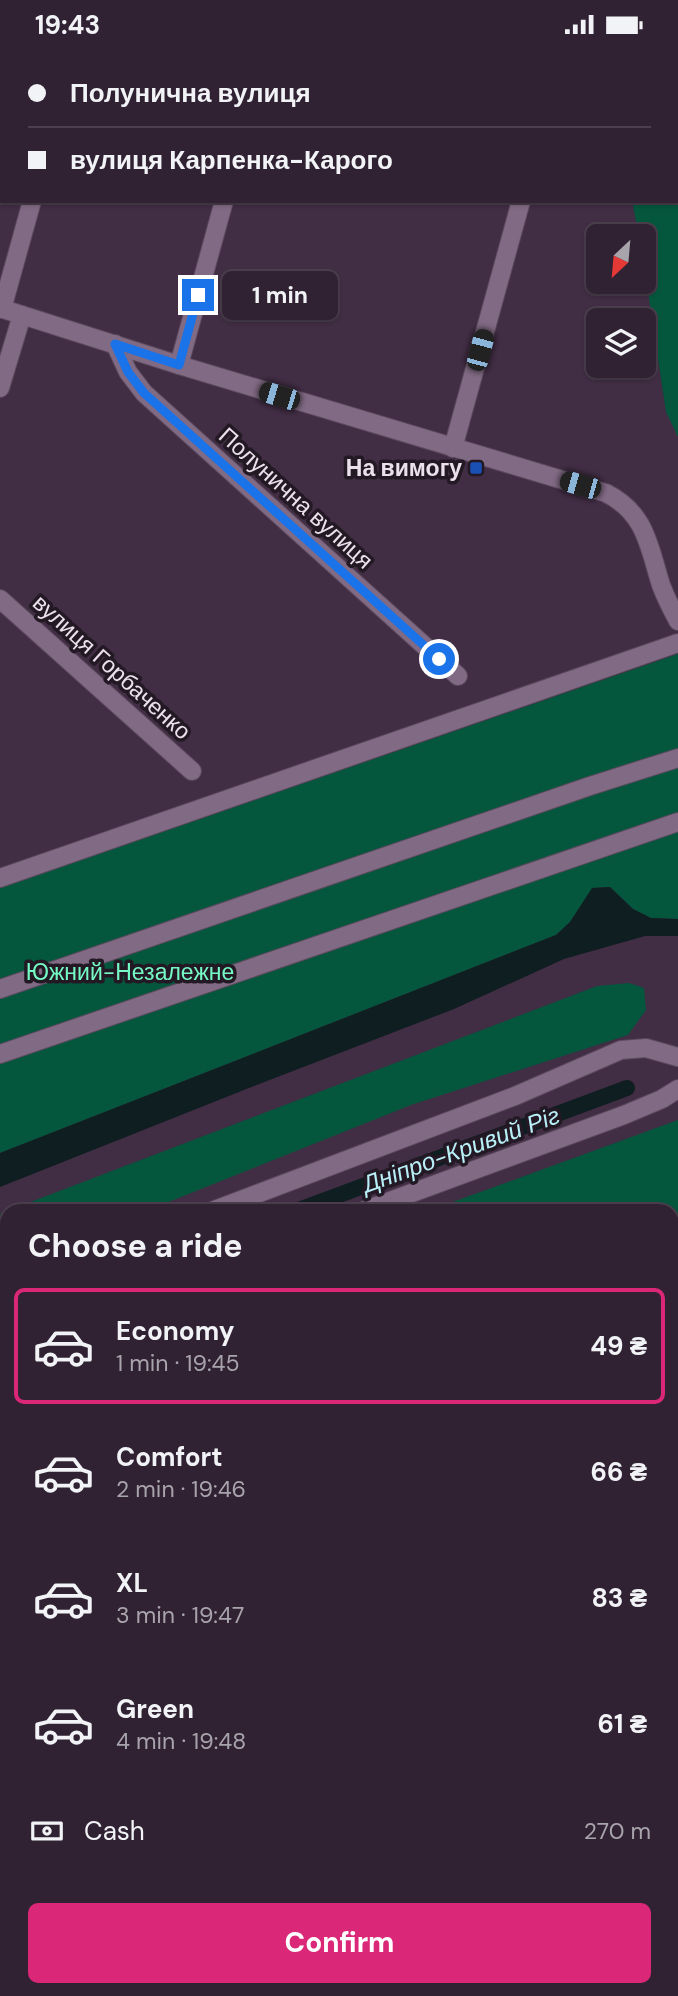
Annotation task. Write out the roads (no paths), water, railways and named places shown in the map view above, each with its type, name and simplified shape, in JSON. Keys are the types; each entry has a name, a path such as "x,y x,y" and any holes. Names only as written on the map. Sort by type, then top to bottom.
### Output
{"street":[{"path":"31,203 1,309 453,449 606,493 625,504 645,531 662,587 678,621"},
{"path":"179,365 223,203"},
{"path":"453,449 520,203"},
{"path":"0,388 22,315"},
{"name":"Полунична вулиця","path":"115,344 128,372 144,393 458,676"},
{"name":"вулиця Горбаченко","path":"0,599 192,771"},
{"path":"0,878 678,643"},
{"path":"0,989 678,758"},
{"path":"0,1054 678,822"},
{"path":"230,1204 515,1096 621,1050 646,1048 678,1057"},
{"path":"382,1204 624,1115 678,1089"}],"waterway":[{"name":"Дніпро-Кривий Ріг","path":"315,1204 627,1088"}],"place":[{"name":"На вимогу","path":"476,468"}],"park label":[{"name":"Южний-Незалежне","path":"130,972"}]}
